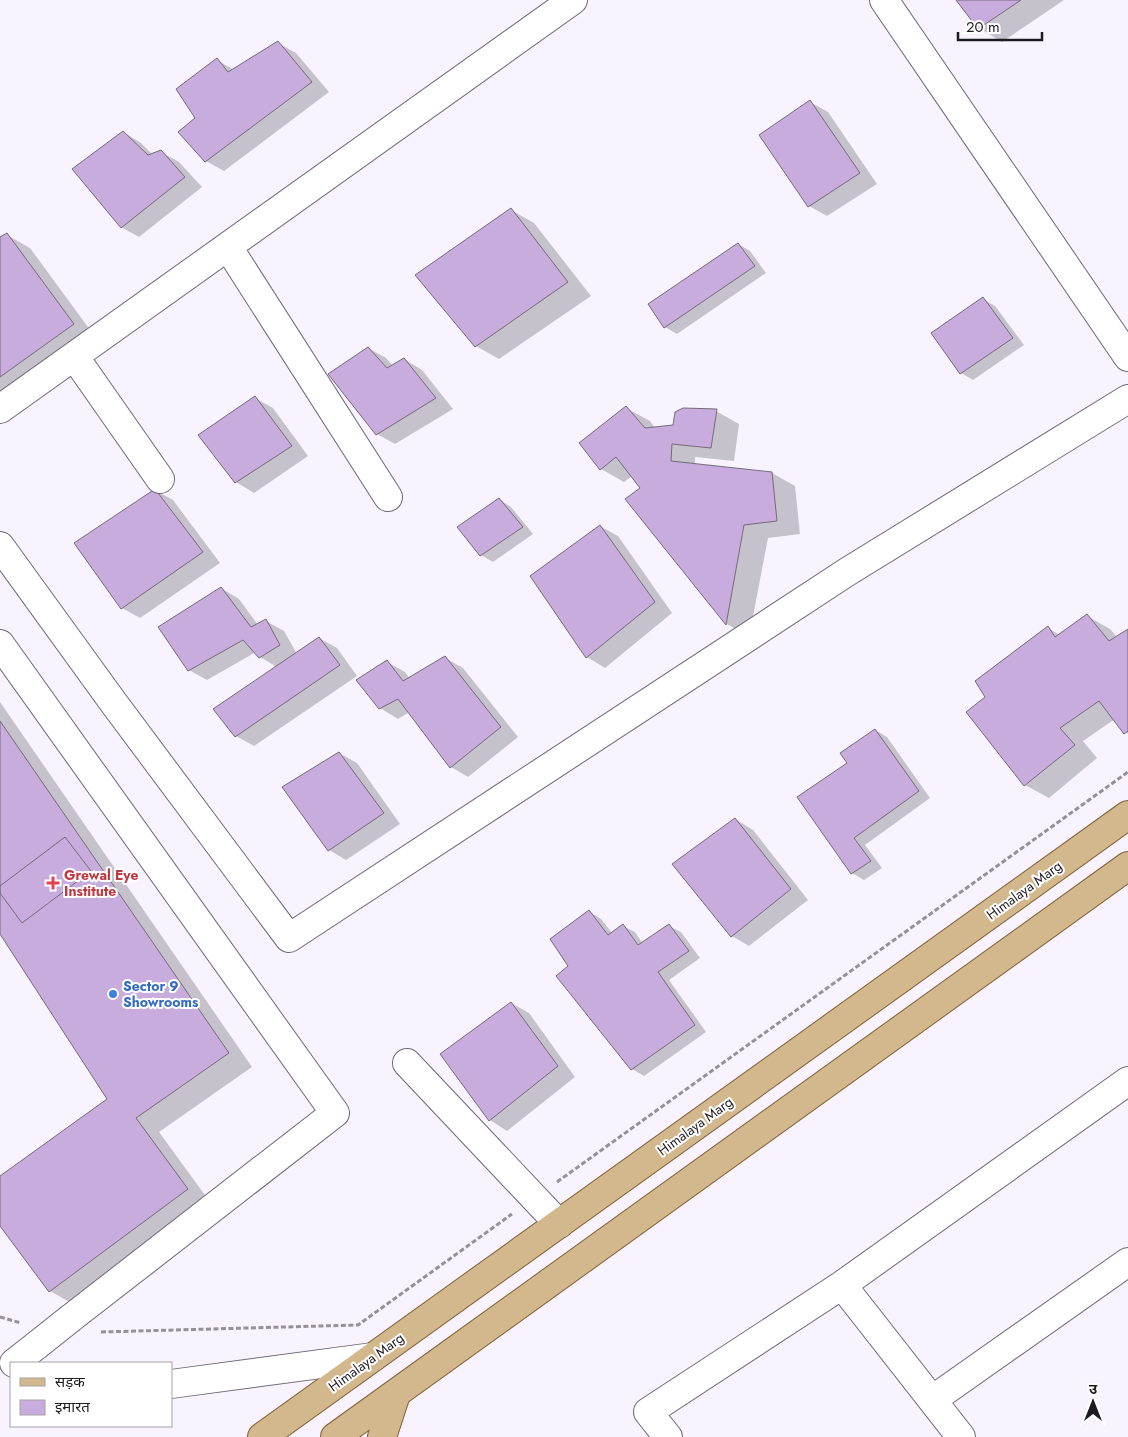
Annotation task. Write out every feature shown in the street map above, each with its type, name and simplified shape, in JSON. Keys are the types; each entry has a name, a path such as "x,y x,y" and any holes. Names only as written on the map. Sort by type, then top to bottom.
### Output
{"main road":[{"name":"Himalaya Marg","path":"262,1437 1128,815"},
{"path":"335,1437 1128,866"},
{"path":"382,1437 396,1394"}],"street":[{"path":"0,409 573,0"},
{"path":"884,0 1128,357"},
{"path":"228,247 388,498"},
{"path":"74,356 160,480"},
{"path":"0,546 289,938 847,572 1128,399"},
{"path":"0,644 335,1113 71,1318 31,1334 16,1362"},
{"path":"407,1063 559,1224"},
{"path":"668,1437 648,1412 842,1285 1128,1081"},
{"path":"932,1400 1128,1262"},
{"path":"842,1285 961,1437"},
{"path":"0,1347 14,1362"},
{"path":"172,1384 373,1357"}],"path":[{"path":"99,1332 358,1325 1128,772"},
{"path":"0,1317 31,1334"}],"building":[{"path":"956,0 1021,0 978,29"},
{"path":"278,41 312,82 205,162 178,132 195,118 176,89 217,58 228,72"},
{"path":"810,100 860,173 808,207 759,135"},
{"path":"123,131 148,155 161,150 185,177 121,228 72,169"},
{"path":"511,208 568,282 475,347 415,275"},
{"path":"7,233 74,324 0,377 0,237"},
{"path":"738,243 755,266 664,328 648,304"},
{"path":"983,297 1013,338 960,374 931,333"},
{"path":"368,347 387,368 404,358 436,398 376,435 328,374"},
{"path":"255,396 292,446 235,483 198,435"},
{"path":"626,406 645,428 673,425 675,412 683,408 717,409 711,448 672,444 671,461 772,472 777,521 744,525 726,625 625,499 640,488 616,457 600,470 579,443"},
{"path":"155,489 203,552 121,609 74,543"},
{"path":"499,498 523,527 480,556 457,527"},
{"path":"600,525 655,602 586,658 530,576"},
{"path":"221,587 251,627 266,619 280,645 259,658 243,640 188,671 158,627"},
{"path":"1087,614 1109,641 1128,629 1128,731 1124,734 1099,701 1060,728 1075,745 1024,786 966,712 985,697 975,681 1048,626 1055,637"},
{"path":"319,637 340,665 235,737 213,709"},
{"path":"445,656 501,727 450,768 398,699 379,709 356,680 387,660 403,681"},
{"name":"Sector 9 Showrooms","path":"0,721 229,1053 136,1118 188,1189 49,1292 0,1226 0,1176 107,1099 0,934"},
{"path":"875,729 919,791 854,838 871,861 851,874 797,797 847,763 840,753"},
{"path":"339,752 384,813 328,851 282,787"},
{"path":"735,818 791,889 731,937 672,864"},
{"path":"65,837 91,871 22,923 0,893 0,886"},
{"path":"589,910 608,935 623,924 638,945 669,924 689,951 658,972 695,1025 631,1070 556,976 568,966 550,939"},
{"path":"511,1002 558,1066 489,1121 440,1054"}],"place":[{"name":"Grewal Eye Institute","path":"53,883"},
{"name":"Sector 9 Showrooms","path":"113,994"}]}
